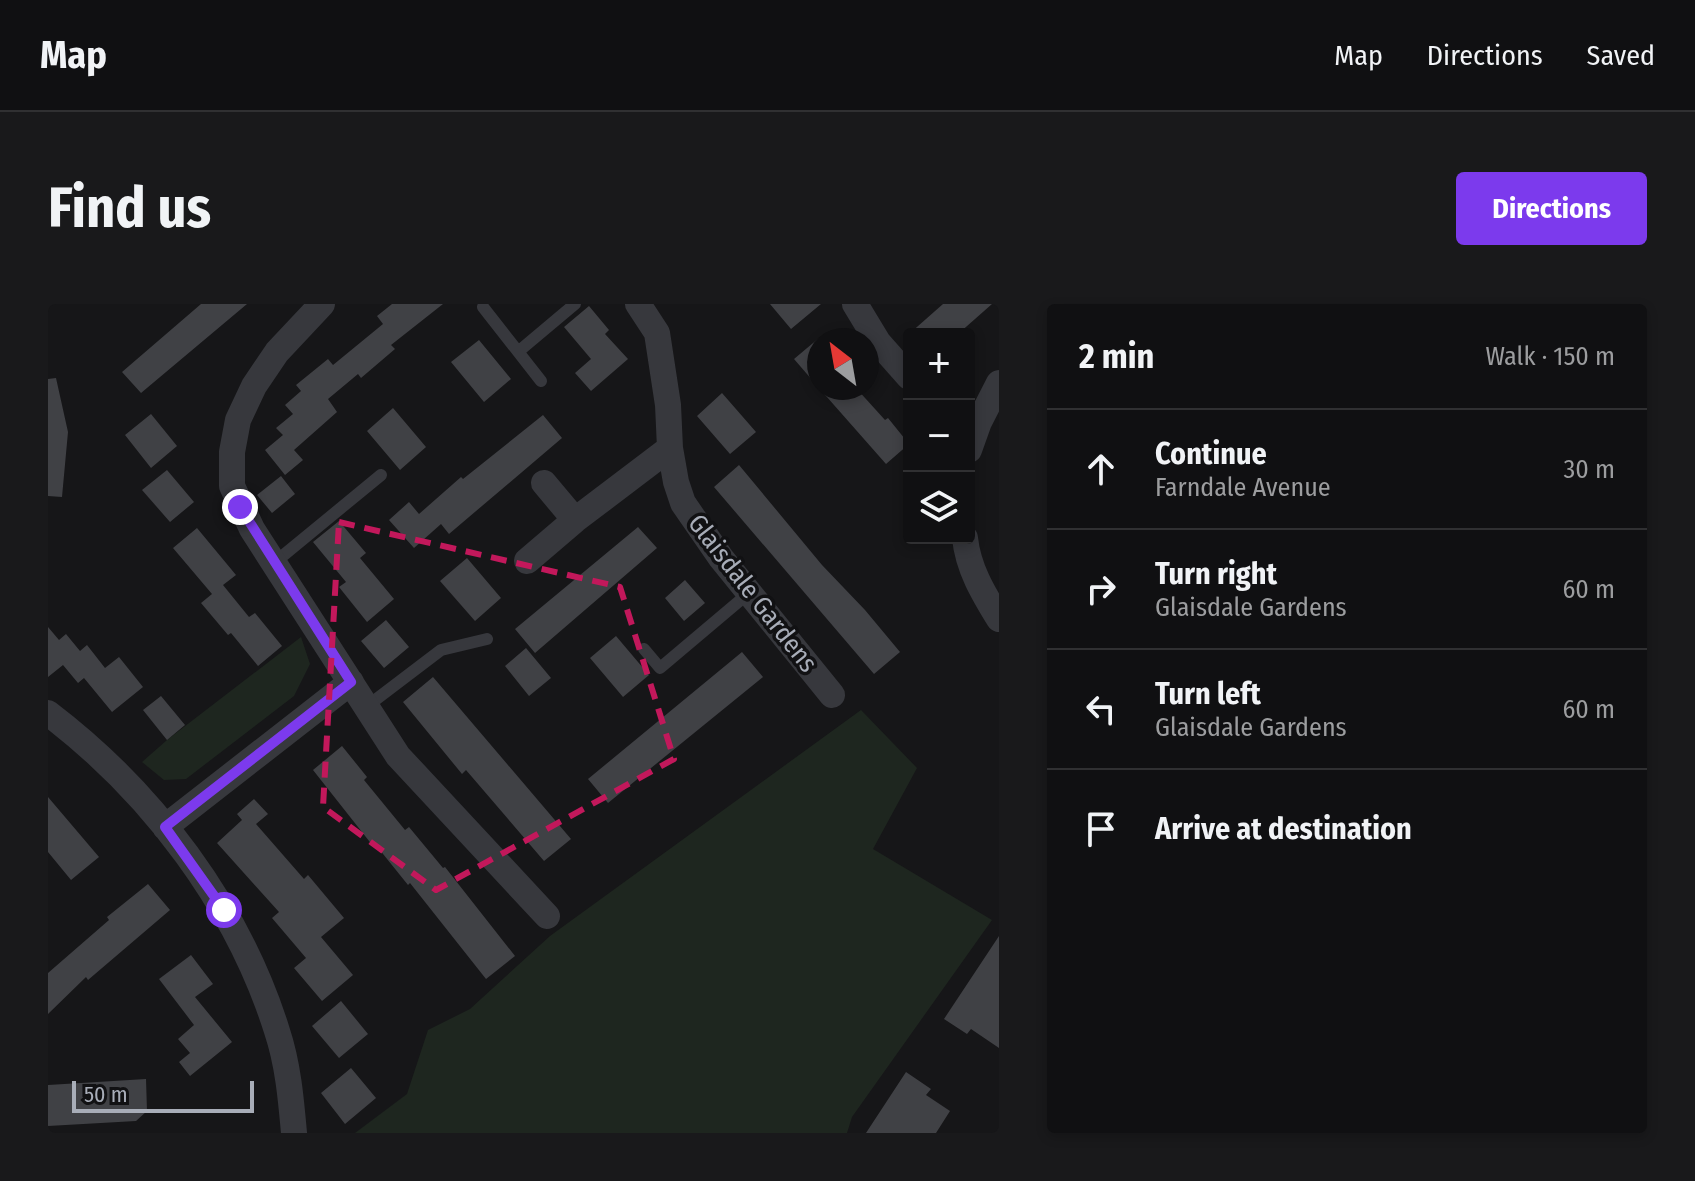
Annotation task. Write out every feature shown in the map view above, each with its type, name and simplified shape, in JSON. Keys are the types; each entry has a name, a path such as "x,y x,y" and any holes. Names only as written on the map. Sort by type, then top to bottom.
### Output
{"street":[{"path":"322,304 277,352 254,386 238,420 232,452 232,486 240,507 274,563 398,756 547,916"},
{"name":"Glaisdale Gardens","path":"638,304 657,333 670,448 683,503 832,695"},
{"path":"855,304 878,342 903,370"},
{"path":"975,418 999,383"},
{"path":"527,561 575,520 670,448"},
{"path":"544,483 575,520"},
{"path":"966,544 967,557 999,619"},
{"path":"165,827 351,682"},
{"path":"48,713 87,746 165,827 224,910 264,992 278,1034 290,1085 294,1133"}],"lane":[{"path":"519,351 575,304"},
{"path":"483,307 541,381"},
{"path":"274,563 381,475"},
{"path":"644,649 660,668 750,592"},
{"path":"366,707 441,650 487,639"}],"highlighted area":[{"path":"339,522 620,587 674,759 436,890 323,807"}],"shaded area":[{"path":"301,637 310,664 294,696 186,779 164,780 142,762 167,740"},
{"path":"861,710 917,768 873,849 992,920 852,1117 847,1133 355,1133 407,1094 428,1030 470,1009 550,936"}],"building":[{"path":"201,304 247,304 141,393 122,372"},
{"path":"392,304 443,304 391,345 395,349 361,378 358,374 328,399 337,412 294,450 303,460 285,475 265,450 283,435 276,428 293,414 285,405 301,391 296,385 328,359 333,365 383,324 377,316"},
{"path":"770,304 821,304 791,329"},
{"path":"943,304 992,304 965,328 916,328"},
{"path":"589,306 609,330 605,334 628,359 591,391 575,373 591,359 564,327"},
{"path":"479,340 511,379 484,402 451,362"},
{"path":"807,348 807,374 794,359"},
{"path":"56,378 68,432 62,497 48,496 48,379"},
{"path":"722,393 756,432 730,454 697,416"},
{"path":"830,400 867,400 885,420 888,418 903,437 903,449 886,464"},
{"path":"393,408 426,447 400,470 367,431"},
{"path":"151,414 177,446 151,468 125,435"},
{"path":"543,415 562,438 449,534 441,524 414,548 389,520 409,502 419,514 461,477 463,479"},
{"path":"739,465 900,652 874,674 714,487"},
{"path":"167,470 194,502 170,522 142,490"},
{"path":"281,476 295,494 272,513 257,495"},
{"path":"339,521 366,553 360,558 394,599 367,622 339,587 346,582 313,542"},
{"path":"638,527 657,548 535,653 515,629"},
{"path":"197,528 236,575 223,585 249,617 255,613 282,646 258,666 201,603 212,594 173,548"},
{"path":"467,558 501,598 475,621 440,581"},
{"path":"685,580 705,603 684,621 665,598"},
{"path":"386,620 409,647 384,668 361,641"},
{"path":"48,627 59,640 66,634 80,651 87,645 105,668 119,657 143,687 112,712 84,678 78,683 63,665 48,677"},
{"path":"616,636 649,675 623,697 590,658"},
{"path":"526,648 551,678 529,696 505,666"},
{"path":"742,652 763,677 608,803 588,779"},
{"path":"433,677 571,839 544,861 466,770 462,774 403,702"},
{"path":"161,696 185,725 167,740 143,710"},
{"path":"342,746 367,777 364,780 405,830 409,827 445,867 515,956 486,979 410,883 408,885 375,844 373,846 313,770"},
{"path":"48,797 99,857 71,880 48,852"},
{"path":"254,799 268,814 256,824 304,879 308,875 344,918 321,937 353,975 322,1001 294,968 306,958 272,918 279,912 217,843 242,820 237,814"},
{"path":"148,884 170,910 88,980 86,977 48,1014 48,973 109,920 107,917"},
{"path":"999,936 999,1048 971,1029 967,1034 944,1019"},
{"path":"191,955 213,984 195,997 232,1042 190,1076 179,1062 190,1053 178,1039 194,1025 159,979"},
{"path":"341,1001 368,1034 339,1058 312,1026"},
{"path":"351,1068 376,1098 345,1124 321,1093"},
{"path":"906,1072 931,1089 926,1095 950,1111 936,1133 866,1133"},
{"path":"146,1079 147,1111 136,1121 48,1126 48,1085"}],"route":[{"path":"224,910 165,827 351,682 240,507"}]}
